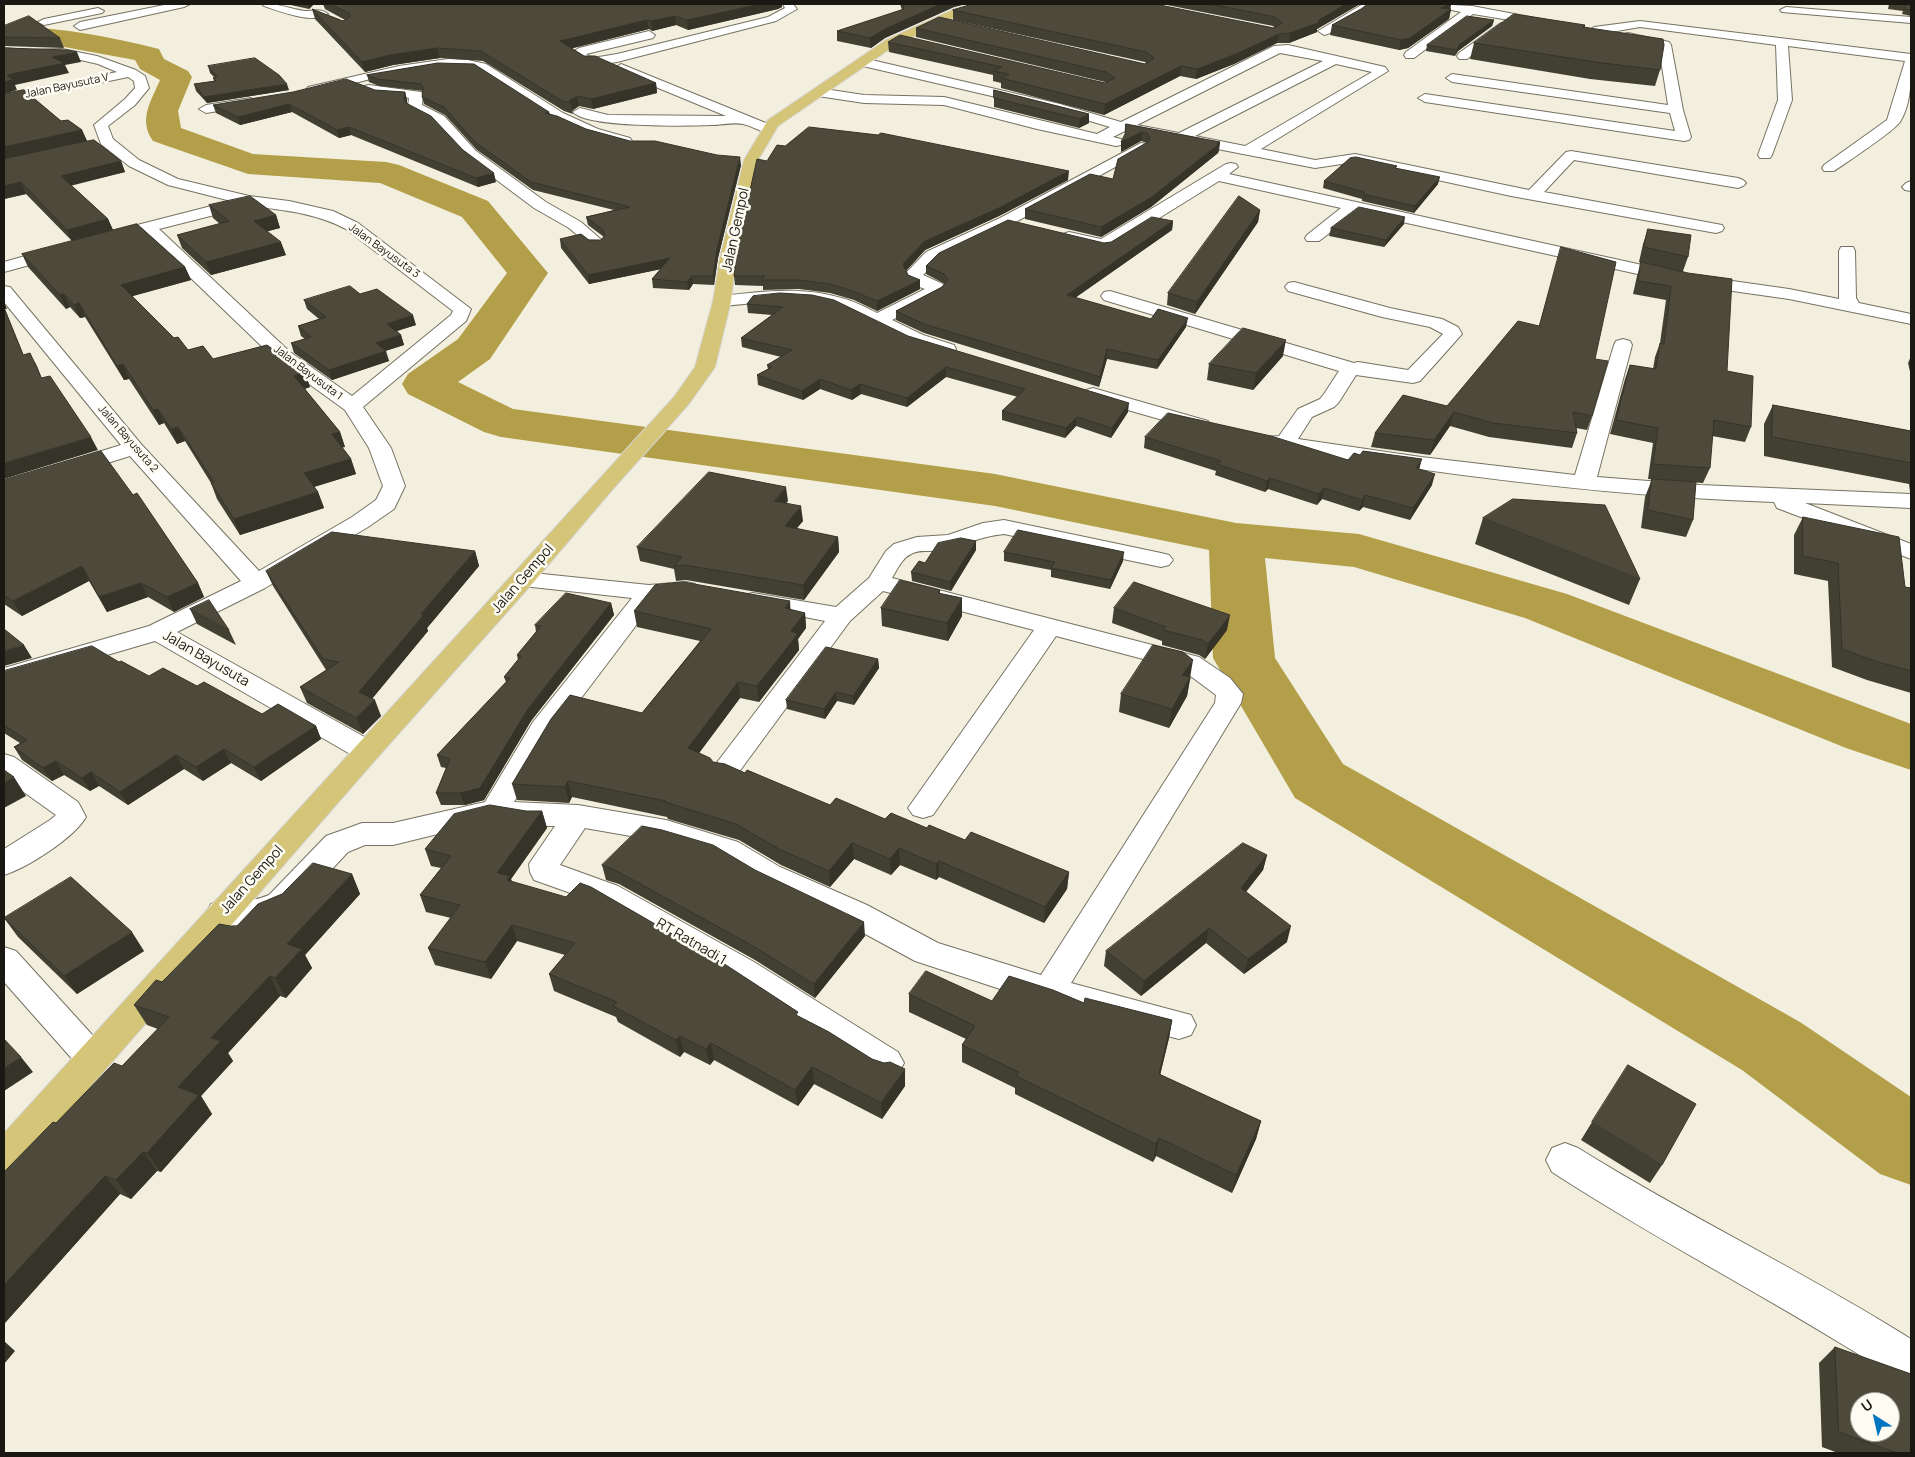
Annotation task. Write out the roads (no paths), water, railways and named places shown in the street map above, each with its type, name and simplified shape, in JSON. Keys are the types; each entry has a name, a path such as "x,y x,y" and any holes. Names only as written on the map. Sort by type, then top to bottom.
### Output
{"main road":[{"name":"Jalan Gempol","path":"4,1159 681,401 705,367 722,301 746,160 771,126 818,92 937,13 958,18 984,4"}],"street":[{"path":"44,22 134,4"},
{"path":"80,26 184,4"},
{"path":"268,4 303,14 323,9 334,20"},
{"path":"1324,31 1370,4"},
{"path":"1437,4 1558,25"},
{"path":"649,35 576,54 591,62 610,59 772,19 790,6 806,6"},
{"path":"1410,55 1472,9"},
{"path":"1786,10 1911,20"},
{"path":"1464,56 1515,17"},
{"path":"1594,31 1640,24 1911,60 1898,111 1893,122 1829,168"},
{"path":"1425,98 1684,137 1676,110 1665,45 1580,29"},
{"path":"898,39 917,44"},
{"path":"1765,156 1786,100 1782,42"},
{"path":"1098,139 1120,126 1278,49 1288,49 1336,59 1382,71 1248,150"},
{"path":"4,52 32,54 60,52 82,55 104,62 140,79 142,88 130,102 101,125 108,142 89,146"},
{"path":"23,66 82,55"},
{"path":"610,59 742,119 771,126"},
{"path":"1183,137 1336,59"},
{"path":"396,67 454,60 475,60 495,62 516,73"},
{"path":"863,62 1060,108 1120,126 1315,164 1332,164 1344,157 1355,158 1533,195 1716,228"},
{"path":"298,94 349,81 443,64 472,64 482,68 525,97 574,125 638,143"},
{"name":"Jalan Bayusuta V","path":"4,99 130,73"},
{"path":"1452,78 1676,110"},
{"path":"349,81 377,92 416,96 415,107 443,122 471,154 540,205 575,225 598,243"},
{"path":"662,98 685,92 771,126"},
{"path":"818,92 864,100 944,101 1098,139 1157,150"},
{"path":"206,109 262,100"},
{"path":"1060,108 1078,100"},
{"path":"565,103 589,116 691,122 742,119"},
{"path":"589,116 626,107"},
{"name":"Jalan Bayusuta 3","path":"108,142 134,163 173,182 249,201 290,206 333,216 352,226 462,309 460,317 352,406"},
{"path":"878,320 935,291 937,288 915,279 914,274 932,256 1006,221 1141,147"},
{"path":"1533,195 1571,155 1738,183"},
{"path":"1050,232 1103,245 1216,169 1354,206 1683,279 1789,294 1911,319"},
{"path":"118,235 249,201"},
{"path":"1313,238 1354,206"},
{"path":"1006,221 1032,227"},
{"name":"Jalan Bayusuta 1","path":"147,227 283,356 352,406 380,448 394,486 386,504 360,522 256,583 158,632"},
{"path":"4,267 71,248"},
{"path":"1848,251 1848,298 1852,306"},
{"path":"1110,296 1352,369 1372,370 1413,377 1453,334 1451,330 1436,323 1388,313 1294,287"},
{"name":"Jalan Bayusuta 2","path":"4,291 134,448 256,583"},
{"path":"722,301 781,295 813,297 841,303 916,339 963,354"},
{"path":"1584,483 1623,345"},
{"path":"1284,443 1305,413 1332,398 1346,373 1352,369"},
{"path":"1070,387 1187,422 1221,430"},
{"path":"1256,438 1376,458 1584,483 1765,495 1911,501"},
{"path":"4,488 134,448"},
{"path":"1765,495 1911,552"},
{"path":"726,768 841,616 878,582 894,556 902,549 916,544 952,541 991,528 1004,527 1161,560"},
{"path":"523,579 649,592 676,588 705,592"},
{"path":"878,582 1190,664 1221,684 1230,694 1228,703 1049,991"},
{"path":"495,810 543,729 649,592"},
{"path":"734,597 841,616"},
{"path":"924,808 1050,626"},
{"name":"Jalan Bayusuta","path":"4,676 158,632 367,751"},
{"path":"4,764 68,809 71,817 61,828 4,864"},
{"path":"222,913 260,913 280,904 337,844 350,837 362,834 393,834 495,810 531,815 578,816 666,832 727,850 769,875 856,914 927,952 1049,991 1179,1025"},
{"name":"RT Ratnadi 1","path":"578,816 544,864 545,872 607,894 742,971 886,1063"},
{"path":"4,960 93,1059"},
{"path":"1566,1160 1607,1188 1818,1304 1911,1362"}],"waterway":[{"path":"4,35 59,38 95,43 149,55 150,63 177,77 162,111 165,134 248,164 386,173 475,209 528,273 474,349 425,384 501,422 995,490 1236,539"},
{"path":"1236,539 1359,551 1546,606 1911,748"},
{"path":"1236,539 1244,658 1319,781 1771,1046 1911,1146"}]}
